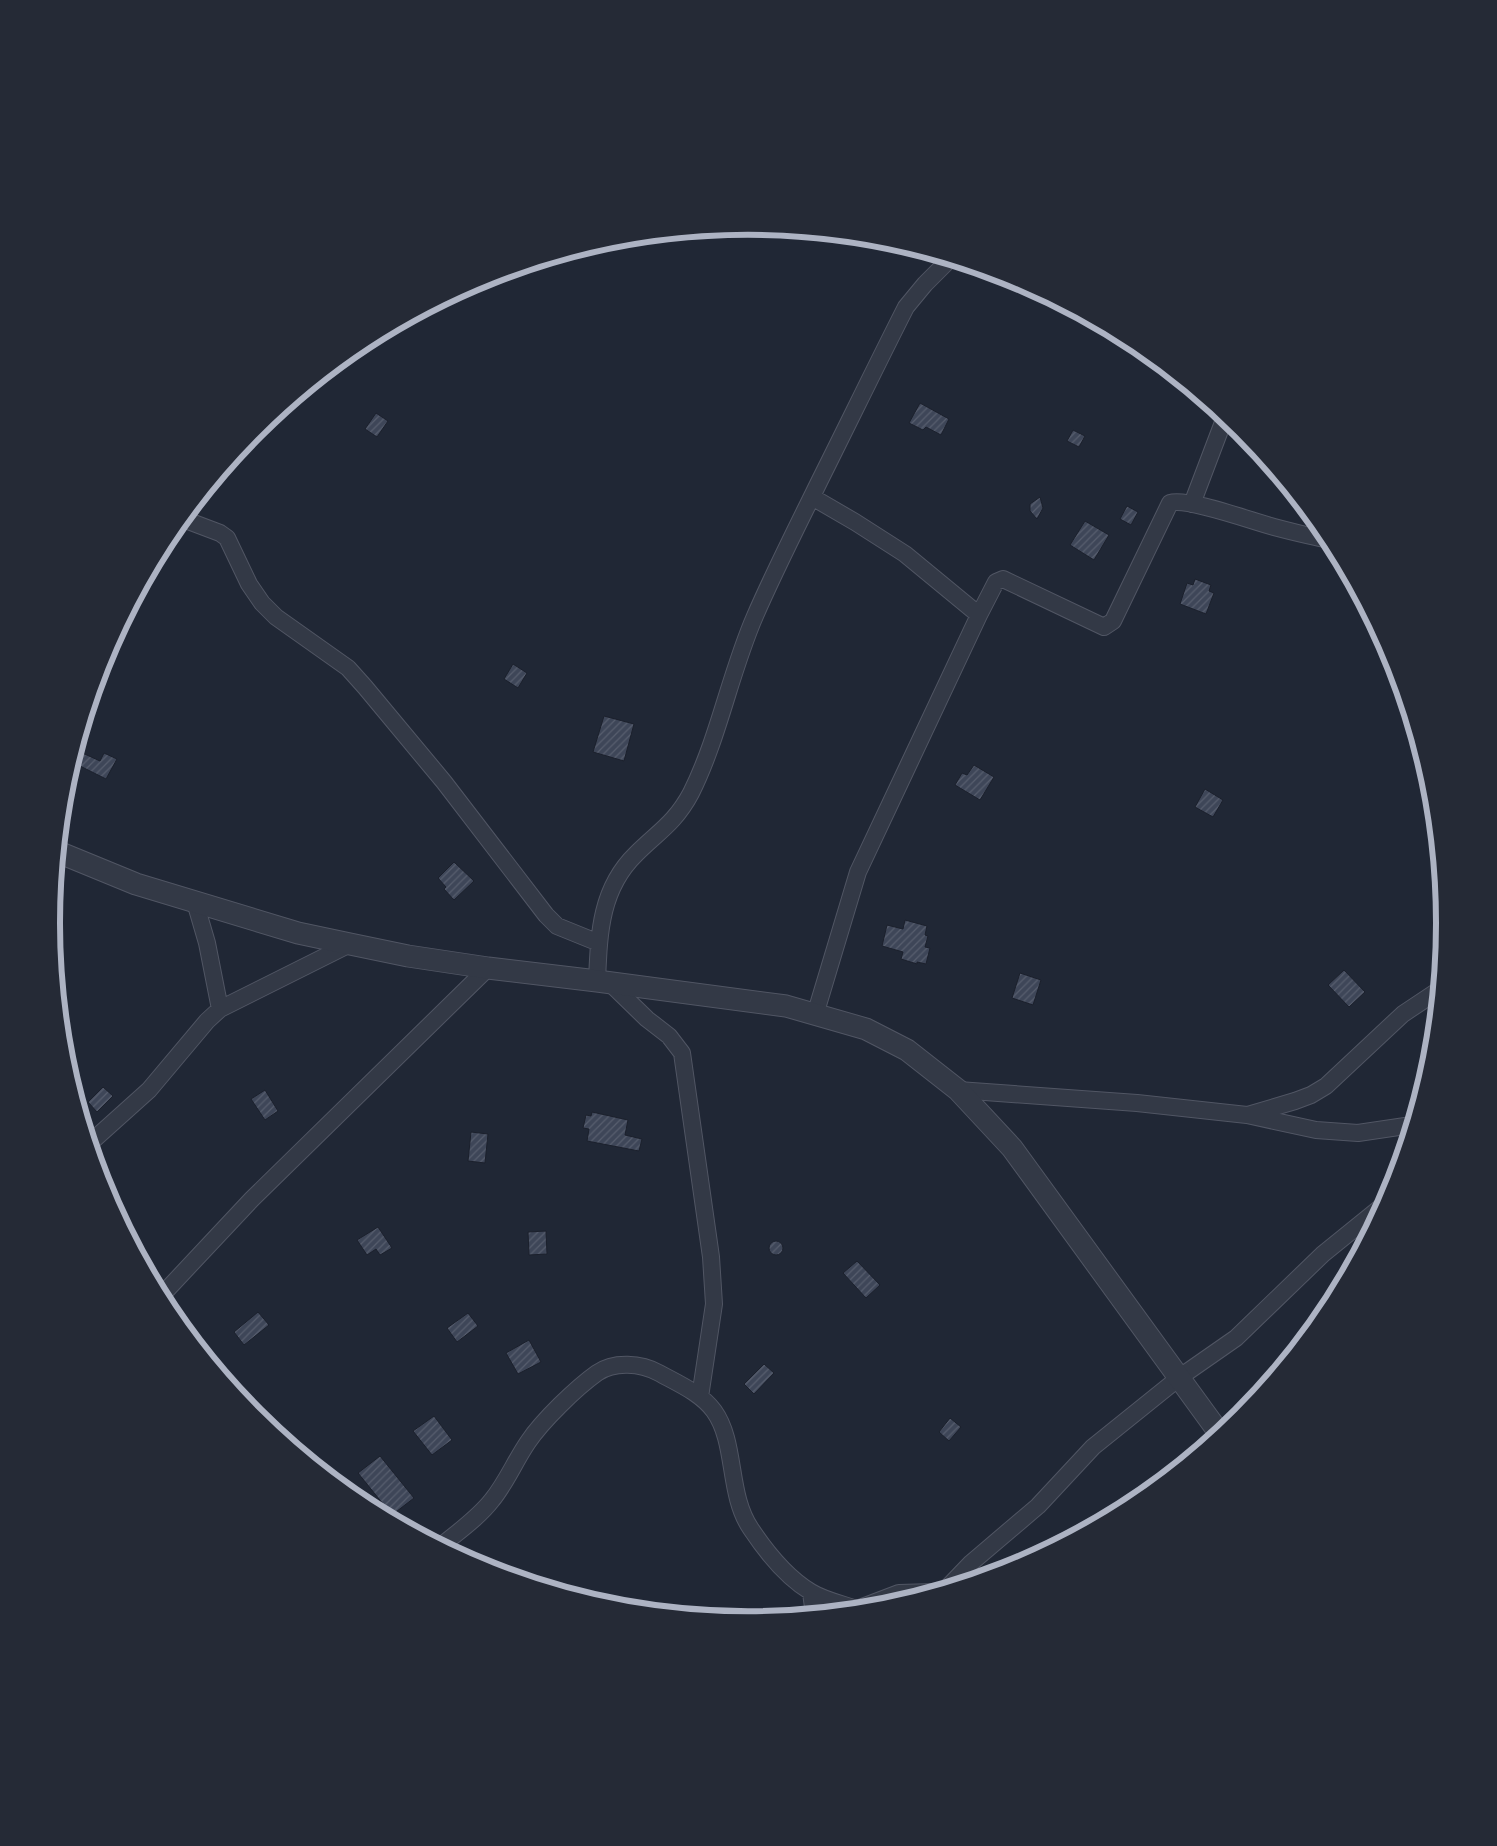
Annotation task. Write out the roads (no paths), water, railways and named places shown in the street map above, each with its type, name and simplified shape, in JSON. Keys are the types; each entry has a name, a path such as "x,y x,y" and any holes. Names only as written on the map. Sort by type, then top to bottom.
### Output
{"street":[{"path":"700,1397 714,1293 711,1257 682,1053 668,1036 604,982 598,943 601,921 611,889 635,855 670,823 690,794 706,759 754,617 906,307 945,264"},
{"path":"1192,504 1222,424"},
{"path":"812,497 905,554 979,615"},
{"path":"815,1015 858,872 979,615 998,580 1003,579 1101,626 1107,626 1113,621 1170,503 1175,501 1192,504 1319,537"},
{"path":"190,521 220,533 227,538 249,584 262,603 276,617 348,668 444,782 546,915 557,926 598,943"},
{"path":"64,854 136,884 298,933 408,956 488,968 786,1006 866,1029 907,1050 958,1090 1012,1148 1216,1428"},
{"path":"195,902 207,943 220,1009"},
{"path":"95,1138 148,1090 207,1021 220,1009 350,944"},
{"path":"166,1290 252,1199 488,968"},
{"path":"1247,1115 1295,1102 1326,1086 1403,1014 1433,994"},
{"path":"958,1090 1137,1103 1247,1115 1316,1130 1358,1133 1406,1126"},
{"path":"955,1579 971,1563 1038,1506 1093,1447 1180,1377 1236,1338 1323,1254 1372,1214"},
{"path":"447,1541 482,1512 494,1498 536,1431 560,1406 597,1373 610,1366 640,1366 654,1370 700,1397 714,1410 721,1423 739,1505 750,1528 776,1562 811,1592 844,1605"},
{"path":"811,1592 813,1608"},
{"path":"893,1596 906,1593"}]}
